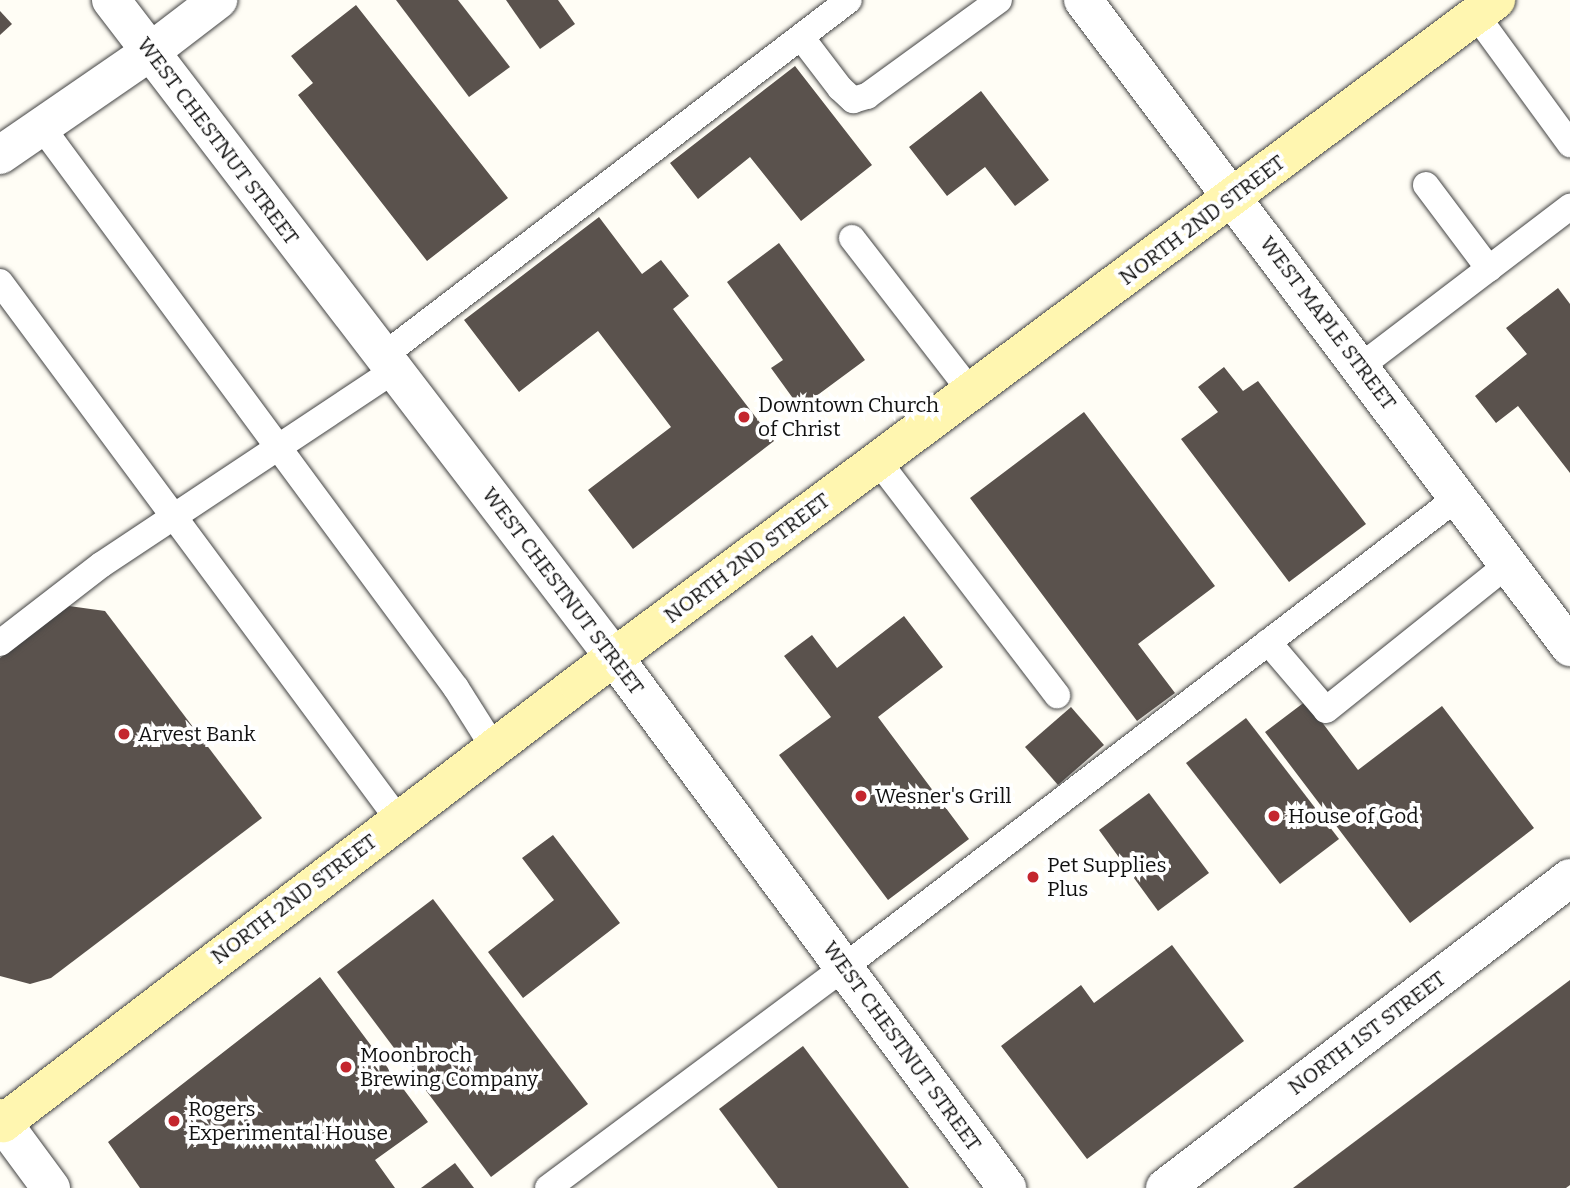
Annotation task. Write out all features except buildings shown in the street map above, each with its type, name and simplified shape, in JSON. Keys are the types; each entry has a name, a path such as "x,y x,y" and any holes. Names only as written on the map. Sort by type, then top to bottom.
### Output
{"main road":[{"name":"NORTH 2ND STREET","path":"1,1122 398,819 1486,8"}],"street":[{"name":"WEST CHESTNUT STREET","path":"111,0 614,657 1007,1188"},
{"path":"0,155 150,52 218,0"},
{"name":"WEST MAPLE STREET","path":"1083,0 1234,197 1570,647"},
{"name":"NORTH 1ST STREET","path":"1165,1188 1570,878"},
{"path":"1,1122 51,1188"}],"lane":[{"path":"0,643 101,565 279,449 849,0"},
{"path":"801,37 840,88 853,100 867,96 999,0"},
{"path":"1486,8 1570,144"},
{"path":"41,126 456,688 494,748"},
{"path":"1426,185 1489,269"},
{"path":"1361,366 1570,207"},
{"path":"852,238 971,392"},
{"path":"0,282 398,819"},
{"path":"878,461 1057,695"},
{"path":"548,1188 844,967 1458,497"},
{"path":"1268,642 1326,710 1508,564"}],"place":[{"name":"Downtown Church of Christ","path":"744,417"},
{"name":"Arvest Bank","path":"124,734"},
{"name":"Wesner's Grill","path":"861,796"},
{"name":"House of God","path":"1274,816"},
{"name":"Pet Supplies Plus","path":"1033,877"},
{"name":"Moonbroch Brewing Company","path":"346,1067"},
{"name":"Rogers Experimental House","path":"174,1121"}]}
